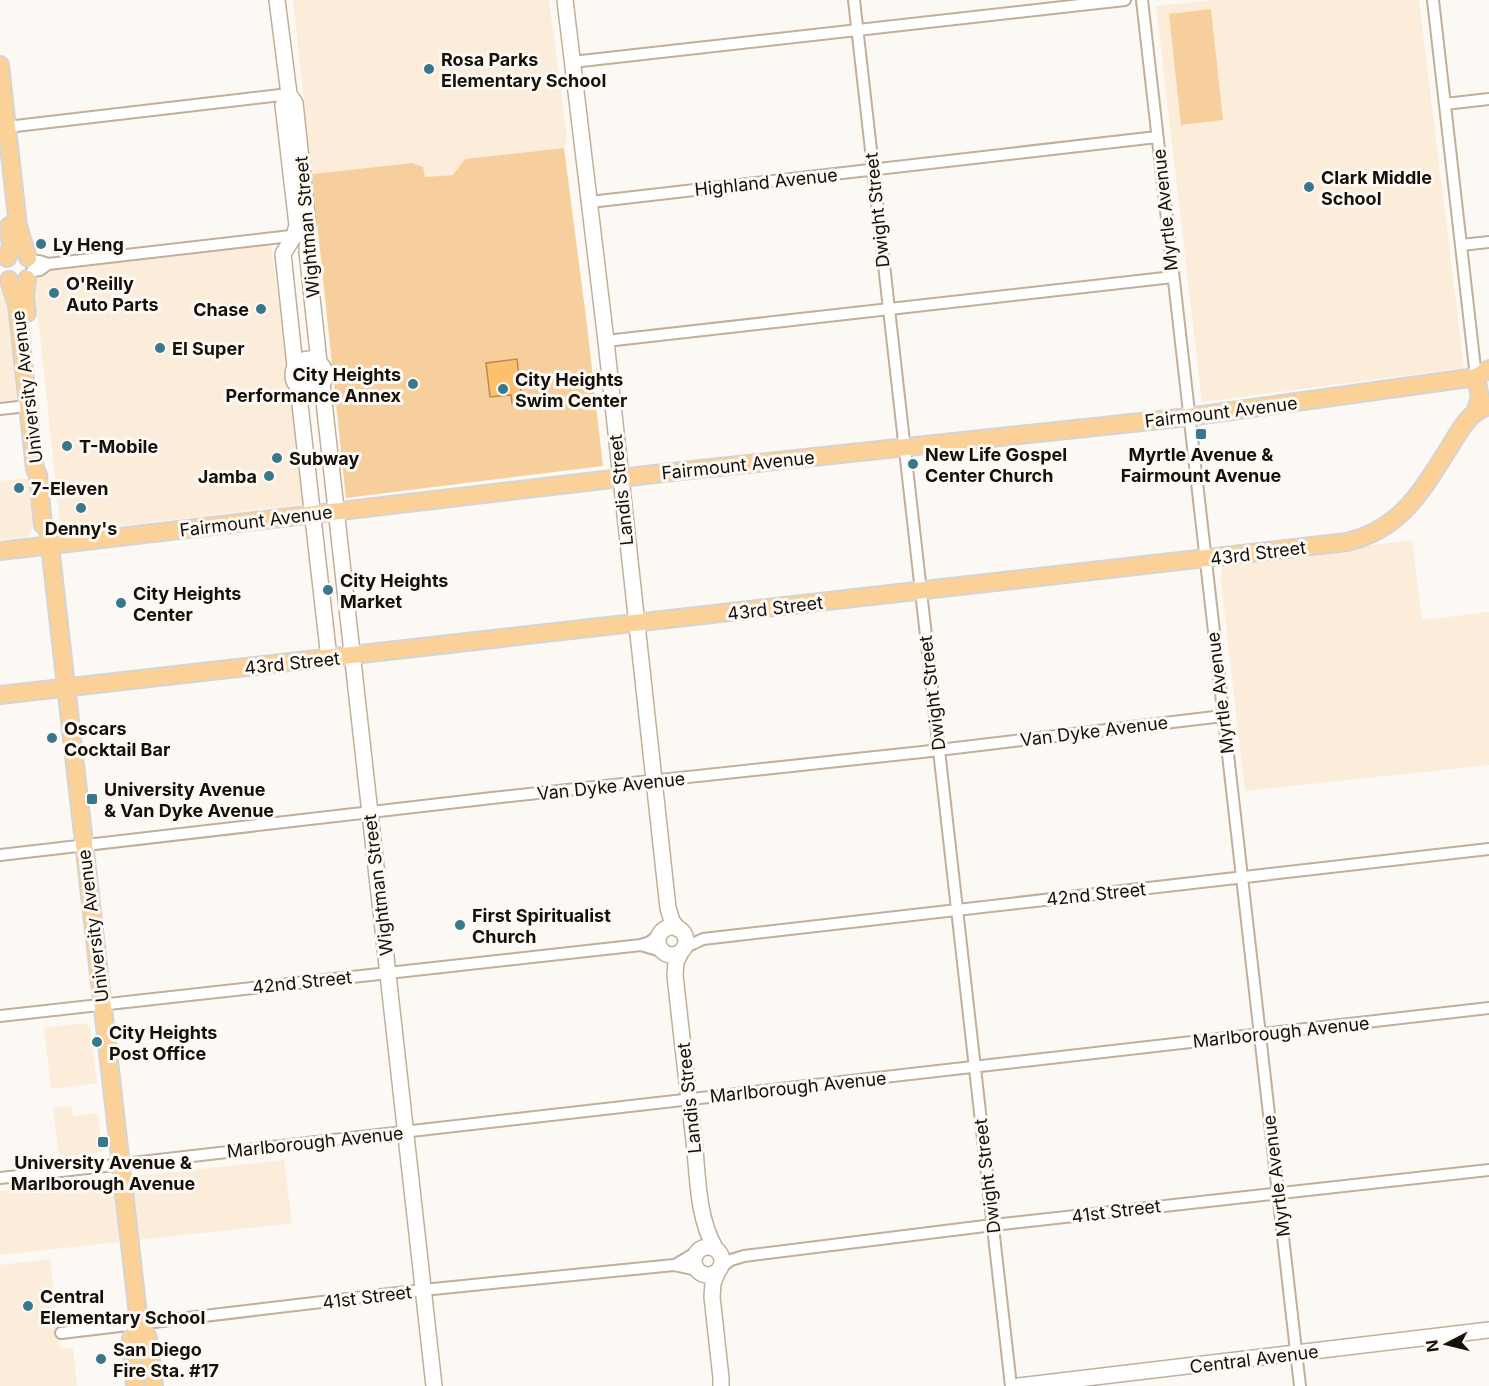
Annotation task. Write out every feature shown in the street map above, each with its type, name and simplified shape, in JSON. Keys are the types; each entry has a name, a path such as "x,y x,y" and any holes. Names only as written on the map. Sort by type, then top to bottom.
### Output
{"main road":[{"name":"University Avenue","path":"0,65 18,226 29,267 25,296 43,525 49,537 139,1323 147,1338 154,1386"},
{"name":"University Avenue","path":"0,150 11,246 4,269 17,305 24,378 33,405"},
{"path":"15,254 24,255 29,267 18,282 4,269 15,254"},
{"path":"1482,409 1480,398 1485,376"},
{"name":"Fairmount Avenue","path":"0,551 49,537 336,512 621,478 1188,417 1485,376"},
{"name":"43rd Street","path":"0,695 1347,542 1361,539 1385,528 1409,507 1457,435 1482,409"},
{"name":"University Avenue","path":"134,1378 131,1339 139,1323"},
{"path":"134,1378 142,1380 143,1386"}],"street":[{"name":"Wightman Street","path":"277,0 289,93 295,103 301,235 307,251 320,362 325,375 322,384 434,1386"},
{"name":"Landis Street","path":"565,0 606,341 635,624 668,908 672,921 680,931"},
{"name":"Dwight Street","path":"854,0 1011,1386"},
{"path":"572,62 1125,0"},
{"name":"Myrtle Avenue","path":"1142,0 1300,1386"},
{"path":"1433,0 1461,245 1485,376"},
{"path":"7,127 289,93"},
{"path":"1445,104 1489,99"},
{"name":"Highland Avenue","path":"590,202 1157,137"},
{"name":"Wightman Street","path":"301,235 283,254 295,366 292,376 298,387 329,658"},
{"path":"29,267 40,270 48,264 301,235"},
{"path":"1461,245 1489,242"},
{"path":"606,341 1173,277"},
{"path":"295,366 309,358 320,362"},
{"path":"298,387 308,391 322,384"},
{"path":"0,409 33,405"},
{"name":"Van Dyke Avenue","path":"0,855 1223,716"},
{"name":"42nd Street","path":"680,931 703,939 1489,849"},
{"name":"Landis Street","path":"661,933 668,908"},
{"path":"670,927 680,931 686,940 682,950 673,955 663,952 658,943 661,933 670,927"},
{"name":"42nd Street","path":"641,945 661,933"},
{"name":"42nd Street","path":"682,950 703,939"},
{"name":"42nd Street","path":"0,1016 641,945 663,952"},
{"name":"Landis Street","path":"682,950 676,962 675,975 689,1099 704,1222 707,1234 717,1249"},
{"name":"Landis Street","path":"663,952 675,975"},
{"name":"Marlborough Avenue","path":"0,1178 1489,1008"},
{"name":"41st Street","path":"717,1249 730,1256 744,1256 1277,1192 1489,1170"},
{"name":"Landis Street","path":"697,1252 704,1222"},
{"path":"712,1297 694,1262 697,1252 706,1246 717,1249 722,1259 713,1283 712,1297 722,1383"},
{"name":"41st Street","path":"674,1265 697,1252"},
{"name":"41st Street","path":"719,1269 731,1260 744,1256"},
{"name":"41st Street","path":"62,1333 423,1290 674,1265 699,1272"},
{"path":"699,1272 710,1275 719,1269"},
{"name":"Central Avenue","path":"1019,1386 1489,1330"}],"shaded area":[{"name":"Rosa Parks Elementary School","path":"293,0 549,0 567,138 564,148 465,159 454,175 425,177 412,163 312,174"},
{"name":"Clark Middle School","path":"1215,0 1419,0 1464,368 1202,402 1156,6"},
{"path":"1211,9 1223,120 1181,125 1169,14"},
{"path":"564,148 603,466 346,498 312,174 412,163 423,167 425,177 453,175 465,159"},
{"path":"271,244 305,504 61,533 33,270"},
{"path":"0,281 7,284 19,393 14,400 0,402"},
{"path":"517,359 522,402 512,403 511,395 490,397 486,363"},
{"path":"30,478 34,527 27,537 0,540 0,481"},
{"path":"1412,540 1422,620 1489,612 1489,765 1245,791 1221,582 1222,565"},
{"path":"85,1023 90,1028 97,1083 51,1089 44,1028"},
{"path":"72,1106 73,1116 98,1113 102,1152 59,1157 53,1108"},
{"path":"284,1160 292,1223 0,1255 0,1191"},
{"name":"Central Elementary School","path":"50,1259 60,1349 73,1348 77,1386 0,1386 0,1265"}],"place":[{"name":"Rosa Parks Elementary School","path":"429,69"},
{"name":"Clark Middle School","path":"1309,187"},
{"name":"Ly Heng","path":"41,244"},
{"name":"O'Reilly Auto Parts","path":"54,293"},
{"name":"Chase","path":"261,309"},
{"name":"El Super","path":"160,348"},
{"name":"City Heights Performance Annex","path":"413,384"},
{"name":"City Heights Swim Center","path":"503,389"},
{"name":"Myrtle Avenue & Fairmount Avenue","path":"1201,434"},
{"name":"T-Mobile","path":"67,446"},
{"name":"Subway","path":"277,458"},
{"name":"New Life Gospel Center Church","path":"913,464"},
{"name":"Jamba","path":"269,476"},
{"name":"7-Eleven","path":"19,488"},
{"name":"Denny's","path":"81,508"},
{"name":"City Heights Market","path":"328,590"},
{"name":"City Heights Center","path":"121,603"},
{"name":"Oscars Cocktail Bar","path":"52,738"},
{"name":"University Avenue & Van Dyke Avenue","path":"92,799"},
{"name":"First Spiritualist Church","path":"460,925"},
{"name":"City Heights Post Office","path":"97,1042"},
{"name":"University Avenue & Marlborough Avenue","path":"103,1142"},
{"name":"Central Elementary School","path":"28,1306"},
{"name":"San Diego Fire Sta. #17","path":"101,1359"}]}
